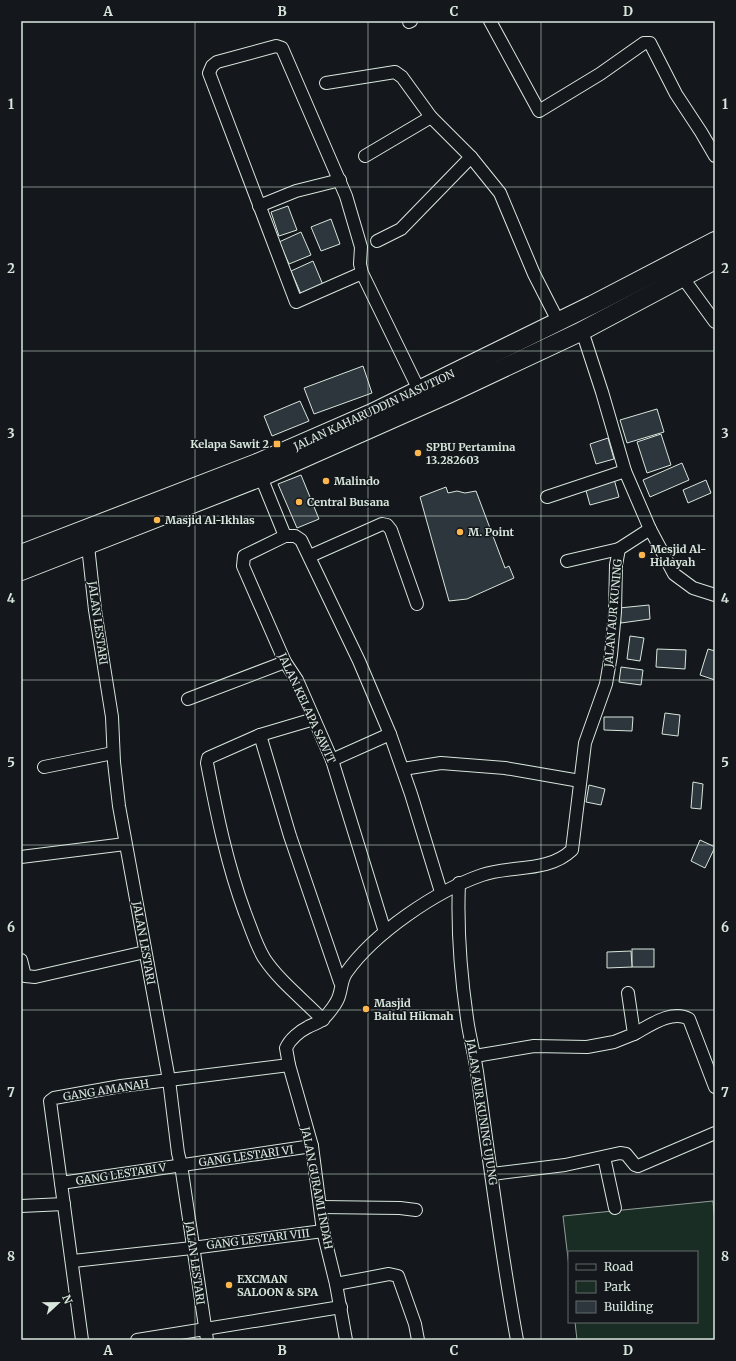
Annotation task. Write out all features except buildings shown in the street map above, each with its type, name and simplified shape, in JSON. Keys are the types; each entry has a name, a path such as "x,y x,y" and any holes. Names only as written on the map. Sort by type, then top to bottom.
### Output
{"highway":[{"name":"JALAN KAHARUDDIN NASUTION","path":"21,571 261,477 419,390 715,241"},
{"name":"JALAN KAHARUDDIN NASUTION","path":"21,554 250,466 448,394 580,332 715,260"}],"street":[{"path":"490,21 539,110 600,74 644,43 650,43 676,94 712,142 715,156"},
{"path":"362,273 296,302 209,73 212,66 216,62 276,46 282,48 340,180 361,247 360,264 362,273 419,390"},
{"path":"326,84 395,72 402,77 431,117 471,157 500,193 534,274 558,321"},
{"path":"365,156 431,117"},
{"path":"377,242 401,229 471,157"},
{"path":"259,206 296,191 340,180"},
{"path":"683,278 715,322"},
{"path":"580,332 585,340 602,392 625,471 650,529 674,574 692,588 715,595"},
{"path":"548,497 625,471"},
{"path":"261,477 286,536 299,538 310,556 359,661 403,769 441,892"},
{"path":"310,556 382,524 387,525 417,604"},
{"name":"JALAN AUR KUNING","path":"567,561 619,549 650,529"},
{"name":"JALAN KELAPA SAWIT","path":"286,536 244,556 242,561 285,662 297,680 332,760 385,932"},
{"name":"JALAN LESTARI","path":"88,546 95,610 112,717 113,753 125,844 170,1080 178,1153 206,1335"},
{"name":"JALAN AUR KUNING","path":"459,883 492,872 544,865 558,860 572,850 585,743 601,701 608,670 614,612 616,565 619,549"},
{"path":"188,699 285,662"},
{"path":"260,735 290,836 340,982 339,996 323,1020 264,958 254,936 241,902 224,848 206,761 213,756 260,735 314,719"},
{"path":"332,760 390,734"},
{"path":"44,767 113,753"},
{"path":"403,769 441,763 505,768 580,781"},
{"path":"21,857 125,844"},
{"path":"340,982 361,953 385,932 441,892 459,883"},
{"name":"JALAN AUR KUNING UJUNG","path":"459,883 457,919 468,1025 475,1056 492,1174 502,1263 517,1340"},
{"path":"21,960 25,976 35,977 145,952"},
{"path":"628,993 634,1034"},
{"path":"475,1056 534,1046 587,1047 614,1042 634,1034 660,1020 677,1016 689,1019 715,1087"},
{"name":"JALAN GURAMI INDAH","path":"323,1020 306,1028 292,1039 286,1048 289,1065 312,1146 323,1231 341,1307 346,1340"},
{"path":"170,1080 289,1065"},
{"name":"GANG AMANAH","path":"82,1340 73,1261 50,1101 54,1098 121,1086 170,1080"},
{"path":"492,1174 565,1165 624,1153 635,1165 638,1166 715,1133"},
{"name":"GANG LESTARI VI","path":"181,1165 312,1146"},
{"path":"604,1158 615,1208"},
{"name":"GANG LESTARI V","path":"61,1183 181,1165"},
{"path":"21,1206 64,1204"},
{"path":"321,1208 400,1208 416,1210"},
{"name":"GANG LESTARI VIII","path":"73,1261 192,1248 323,1231"},
{"path":"336,1284 389,1274 398,1276 415,1324 418,1340"},
{"path":"137,1340 206,1335 341,1307"}],"green space":[{"path":"713,1201 715,1223 715,1340 577,1340 575,1323 698,1323 698,1251 568,1251 568,1258 563,1216"}],"place":[{"name":"Kelapa Sawit 2","path":"277,444"},
{"name":"SPBU Pertamina 13.282603","path":"418,453"},
{"name":"Malindo","path":"326,481"},
{"name":"Central Busana","path":"299,502"},
{"name":"Masjid Al-Ikhlas","path":"157,520"},
{"name":"M. Point","path":"460,532"},
{"name":"Mesjid Al- Hidayah","path":"642,555"},
{"name":"Masjid Baitul Hikmah","path":"366,1009"},
{"name":"EXCMAN SALOON & SPA","path":"229,1285"}]}
